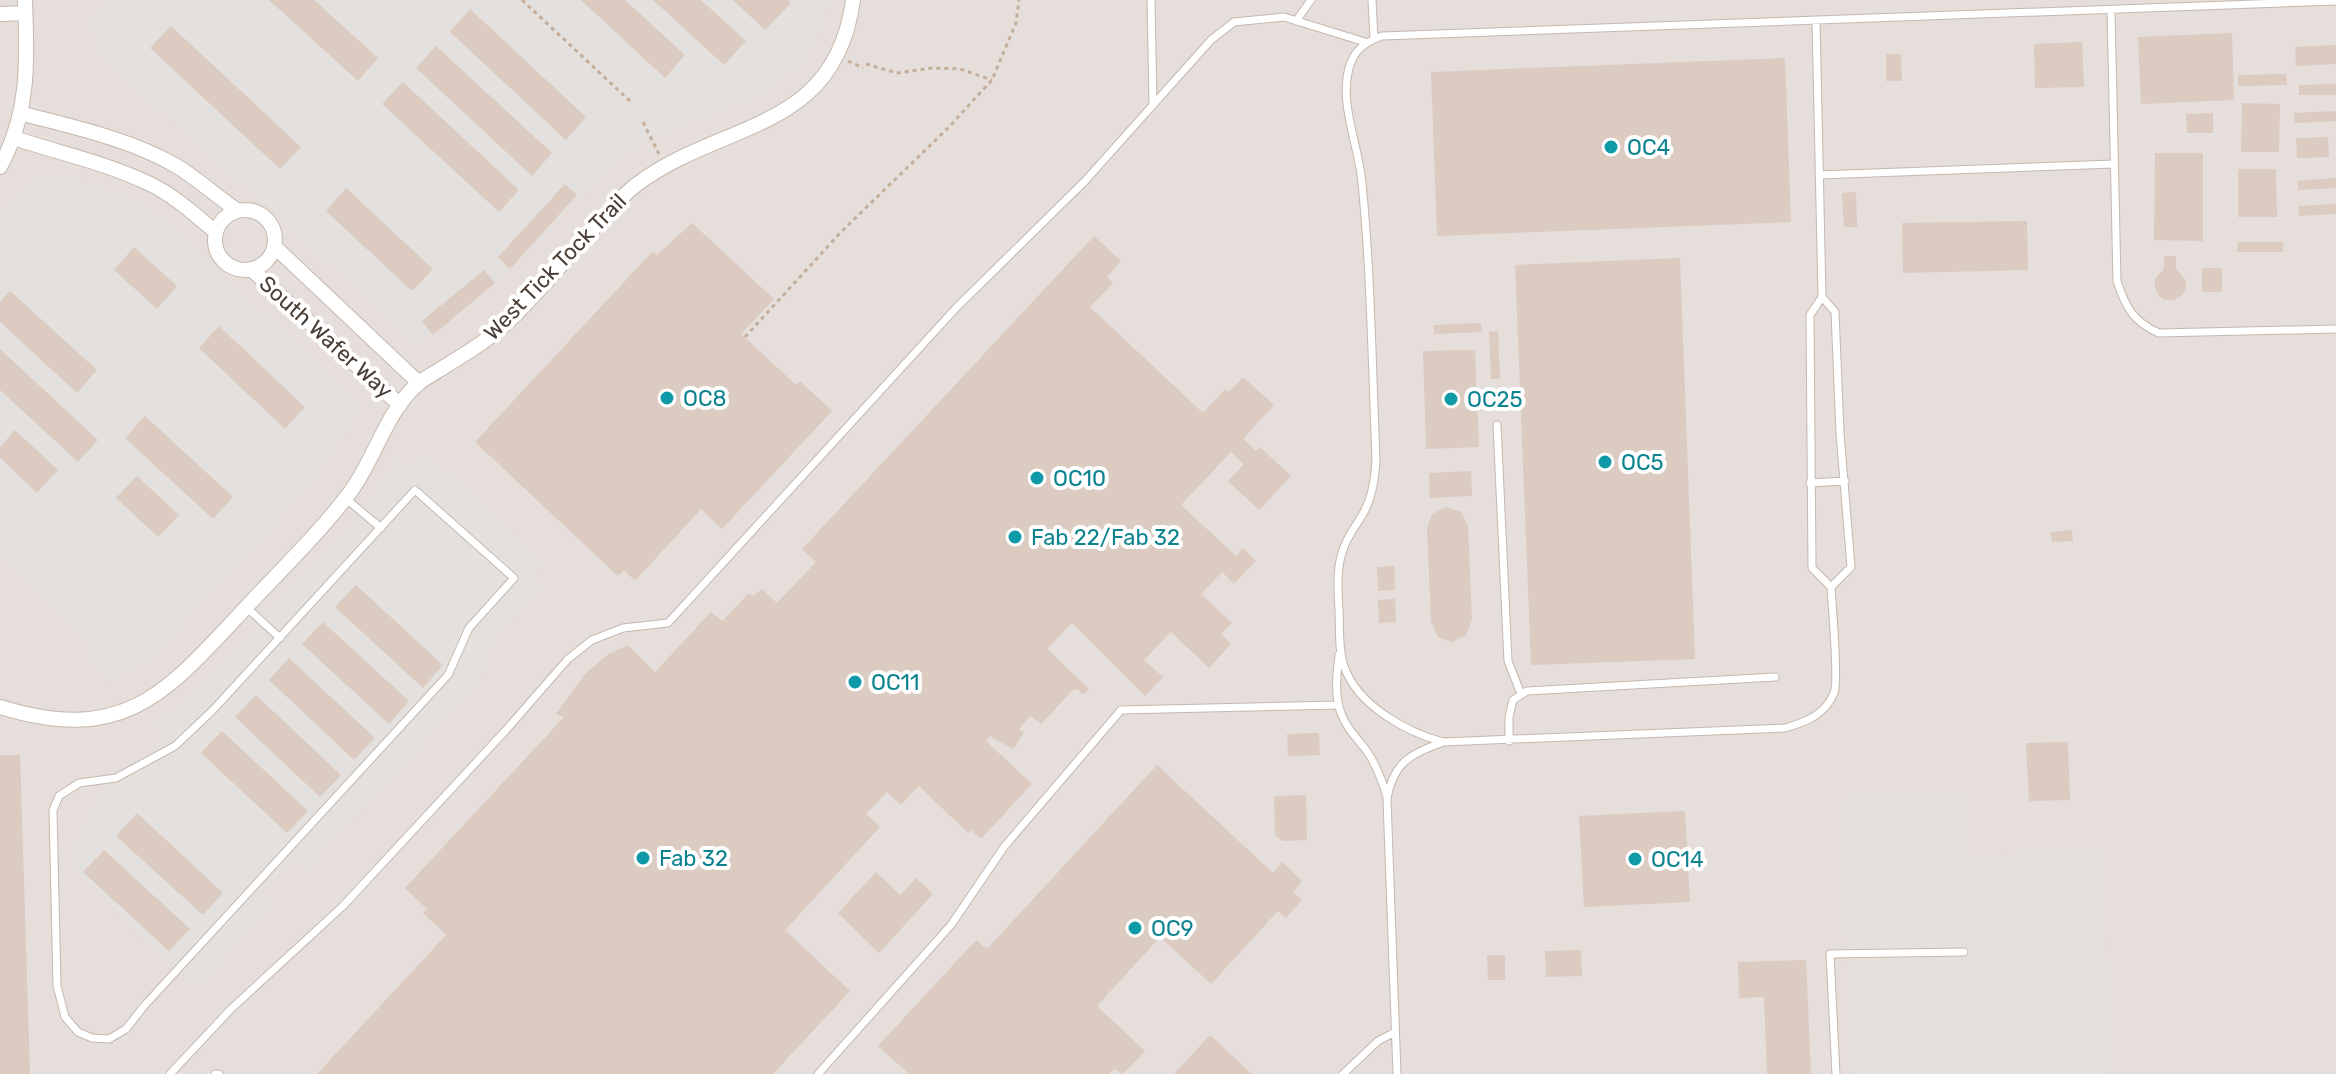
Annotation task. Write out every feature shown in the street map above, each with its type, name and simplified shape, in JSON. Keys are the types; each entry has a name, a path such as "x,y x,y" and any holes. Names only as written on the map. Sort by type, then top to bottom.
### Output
{"street":[{"name":"West Tick Tock Trail","path":"0,707 35,718 91,719 109,717 135,707 164,690 186,671 345,498 400,405 419,383 480,344 511,319 633,187 673,160 763,124 803,98 841,48 851,20 853,0"},
{"path":"0,14 25,6 27,76 14,138 0,167"},
{"name":"South Wafer Way","path":"14,138 106,166 153,185 175,198 216,232 216,248 224,262 241,270 251,269 266,261 274,246 274,236 265,219 257,213 238,211 186,173 150,153 88,131 20,113"},
{"path":"216,232 224,218 238,211"},
{"name":"South Wafer Way","path":"274,246 419,383"},
{"name":"South Wafer Way","path":"251,269 400,405"}],"lane":[{"path":"1151,0 1153,105"},
{"path":"1296,21 1311,0"},
{"path":"1370,41 1372,0"},
{"path":"2093,0 2093,10"},
{"path":"1387,799 1380,773 1349,730 1339,705 1337,669 1340,646 1339,562 1344,546 1365,511 1375,468 1362,183 1346,89 1354,55 1370,41 1382,36 2336,1"},
{"path":"2111,10 2117,281 2131,315 2143,326 2159,333 2336,329"},
{"path":"170,1074 231,1009 343,906 568,659 592,640 623,628 668,623 956,308 1035,232 1211,40 1234,22 1284,17 1370,41"},
{"path":"1340,646 1347,673 1364,697 1394,721 1422,736 1443,742 1785,728 1811,720 1825,707 1836,691 1831,587 1812,568 1810,483 1810,315 1822,297 1816,20"},
{"path":"1819,175 2114,164"},
{"path":"1822,297 1835,312 1851,567 1831,587"},
{"path":"1497,425 1508,661 1521,694"},
{"path":"1810,483 1845,481"},
{"path":"415,490 514,578 469,628 448,675 126,1029 109,1039 92,1038 78,1032 65,1017 57,986 53,810 59,796 79,783 116,778 175,746 213,710 381,528 415,490"},
{"path":"345,498 381,528"},
{"path":"246,607 280,638"},
{"path":"1509,741 1513,700 1527,691 1775,677"},
{"path":"818,1074 951,925 1004,847 1121,710 1339,705"},
{"path":"1397,1074 1387,799 1390,778 1403,762 1419,750 1443,742"},
{"path":"1836,1074 1830,954 1964,952"},
{"path":"1343,1074 1378,1041 1395,1032"}],"path":[{"path":"522,0 633,104"},
{"path":"745,337 841,232 948,128 992,80 1016,23 1019,0"},
{"path":"866,64 897,73 932,68 960,69 992,80"},
{"path":"643,122 659,154"}],"shaded area":[{"path":"0,0 2336,0 2336,1074 0,1074"},
{"path":"110,0 826,0 823,21 802,59 767,91 647,137 608,167 532,247 475,299 441,328 418,342 96,50 94,17"},
{"path":"52,175 135,200 150,211 358,402 348,427 312,480 265,533 146,661 107,681 90,652 97,645 0,549 0,217 30,183"},
{"path":"425,455 540,560 540,565 530,577 540,587 488,646 481,672 471,689 306,867 296,858 260,895 271,905 196,986 73,869 75,849 105,783 129,771 164,742 156,722 188,702 356,521 374,500 397,459 411,469"},
{"path":"1966,795 1968,857 2101,852 2109,1074 1852,1074 1842,799"}],"building":[{"path":"269,0 314,0 378,58 358,81"},
{"path":"581,0 625,0 685,55 665,78"},
{"path":"653,0 701,0 746,41 724,65"},
{"path":"733,0 788,0 791,3 765,30"},
{"path":"470,9 586,117 566,140 450,32"},
{"path":"171,26 301,147 280,169 150,48"},
{"path":"2232,33 2234,100 2141,104 2138,37"},
{"path":"2082,42 2084,87 2035,88 2034,44"},
{"path":"2336,45 2336,64 2296,66 2295,47"},
{"path":"436,46 552,153 532,176 416,68"},
{"path":"1886,54 1901,54 1902,81 1886,81"},
{"name":"OC4","path":"1785,58 1791,222 1437,236 1431,72"},
{"path":"2286,74 2287,85 2238,86 2238,75"},
{"path":"403,82 519,190 499,212 382,104"},
{"path":"2336,84 2336,95 2299,95 2299,85"},
{"path":"2242,103 2280,104 2279,152 2241,152"},
{"path":"2336,111 2336,121 2295,123 2294,113"},
{"path":"2213,113 2213,133 2187,133 2186,114"},
{"path":"2328,137 2329,157 2297,158 2296,138"},
{"path":"2155,153 2203,153 2203,241 2154,240"},
{"path":"2238,169 2276,169 2277,217 2238,217"},
{"path":"2336,178 2336,188 2298,190 2298,181"},
{"path":"565,184 577,195 510,269 498,257"},
{"path":"346,188 433,269 412,291 326,211"},
{"path":"1856,192 1857,227 1844,227 1842,193"},
{"path":"2336,204 2336,214 2299,216 2298,206"},
{"path":"2027,221 2028,270 1903,273 1902,223"},
{"name":"OC8","path":"692,223 774,299 741,334 796,385 800,381 832,411 722,529 701,509 635,581 624,570 618,576 475,442 653,251 657,255"},
{"path":"1094,236 1121,261 1107,277 1113,283 1090,307 1203,413 1225,389 1229,392 1243,377 1274,405 1243,439 1256,451 1260,447 1291,476 1259,510 1228,481 1244,464 1231,452 1181,505 1236,556 1243,548 1256,561 1234,584 1222,572 1201,594 1232,623 1221,634 1231,644 1209,668 1171,632 1144,660 1163,677 1145,696 1072,623 1047,649 1089,689 1083,695 1078,689 1073,690 1041,724 1030,716 1019,729 1024,733 1013,749 990,736 986,741 1032,784 981,839 971,830 968,833 919,786 901,805 887,792 866,814 880,827 785,930 850,991 773,1074 317,1074 446,935 423,913 427,909 405,888 564,717 556,714 585,674 607,655 628,645 655,672 711,612 722,621 749,593 753,596 762,589 777,603 816,562 802,549"},
{"path":"2238,242 2283,242 2283,252 2237,252"},
{"path":"134,247 177,286 157,309 114,270"},
{"path":"2164,256 2176,256 2176,269 2186,281 2186,289 2174,300 2165,300 2158,295 2155,287 2155,279 2164,269"},
{"name":"OC5","path":"1680,258 1695,659 1531,665 1515,265"},
{"path":"2202,268 2222,268 2222,292 2202,292"},
{"path":"484,270 495,283 433,335 422,321"},
{"path":"10,291 97,370 77,393 0,322 0,302"},
{"path":"1481,323 1482,332 1434,334 1434,325"},
{"path":"219,326 305,407 285,429 199,348"},
{"path":"1498,331 1500,379 1491,379 1489,332"},
{"path":"0,349 98,440 78,462 0,390"},
{"name":"OC25","path":"1475,350 1479,447 1426,449 1423,351"},
{"path":"145,416 233,497 213,519 125,438"},
{"path":"15,430 58,470 37,493 0,458 0,447"},
{"path":"1471,471 1472,496 1430,498 1429,473"},
{"path":"137,476 179,515 158,537 116,498"},
{"path":"1447,507 1461,512 1468,526 1472,620 1466,635 1452,642 1438,637 1431,622 1427,528 1432,514"},
{"path":"2072,530 2073,541 2052,542 2051,532"},
{"path":"1394,566 1395,590 1378,591 1377,567"},
{"path":"356,585 443,665 423,688 335,607"},
{"path":"1395,599 1396,622 1379,623 1378,600"},
{"path":"323,622 409,701 389,724 302,644"},
{"path":"289,658 375,738 354,760 269,680"},
{"path":"256,695 341,775 320,797 235,717"},
{"path":"222,731 308,811 287,833 201,753"},
{"path":"1319,733 1320,755 1288,756 1287,734"},
{"path":"2068,742 2070,800 2029,801 2026,743"},
{"path":"0,755 20,755 30,1074 0,1074"},
{"name":"OC9","path":"1157,765 1273,873 1282,862 1302,881 1293,892 1302,900 1286,918 1278,911 1211,984 1160,937 1097,1006 1145,1051 1123,1074 1114,1069 1109,1074 909,1074 878,1046 976,940 987,949"},
{"path":"1306,795 1307,840 1283,841 1275,835 1274,796"},
{"name":"OC14","path":"1685,811 1690,902 1584,907 1579,816"},
{"path":"137,813 223,893 203,915 116,836"},
{"path":"104,850 190,929 169,951 83,872"},
{"path":"876,872 900,895 916,878 933,894 879,953 838,913"},
{"path":"1581,950 1582,976 1546,977 1545,951"},
{"path":"1487,955 1505,955 1505,980 1488,980"},
{"path":"1806,960 1811,1074 1767,1074 1764,997 1739,998 1738,962"},
{"path":"1210,1035 1252,1074 1174,1074"}],"place":[{"name":"OC4","path":"1611,147"},
{"name":"OC8","path":"667,398"},
{"name":"OC25","path":"1451,399"},
{"name":"OC5","path":"1605,462"},
{"name":"OC10","path":"1037,478"},
{"name":"Fab 22/Fab 32","path":"1015,537"},
{"name":"OC11","path":"855,682"},
{"name":"Fab 32","path":"643,858"},
{"name":"OC14","path":"1635,859"},
{"name":"OC9","path":"1135,928"}]}
